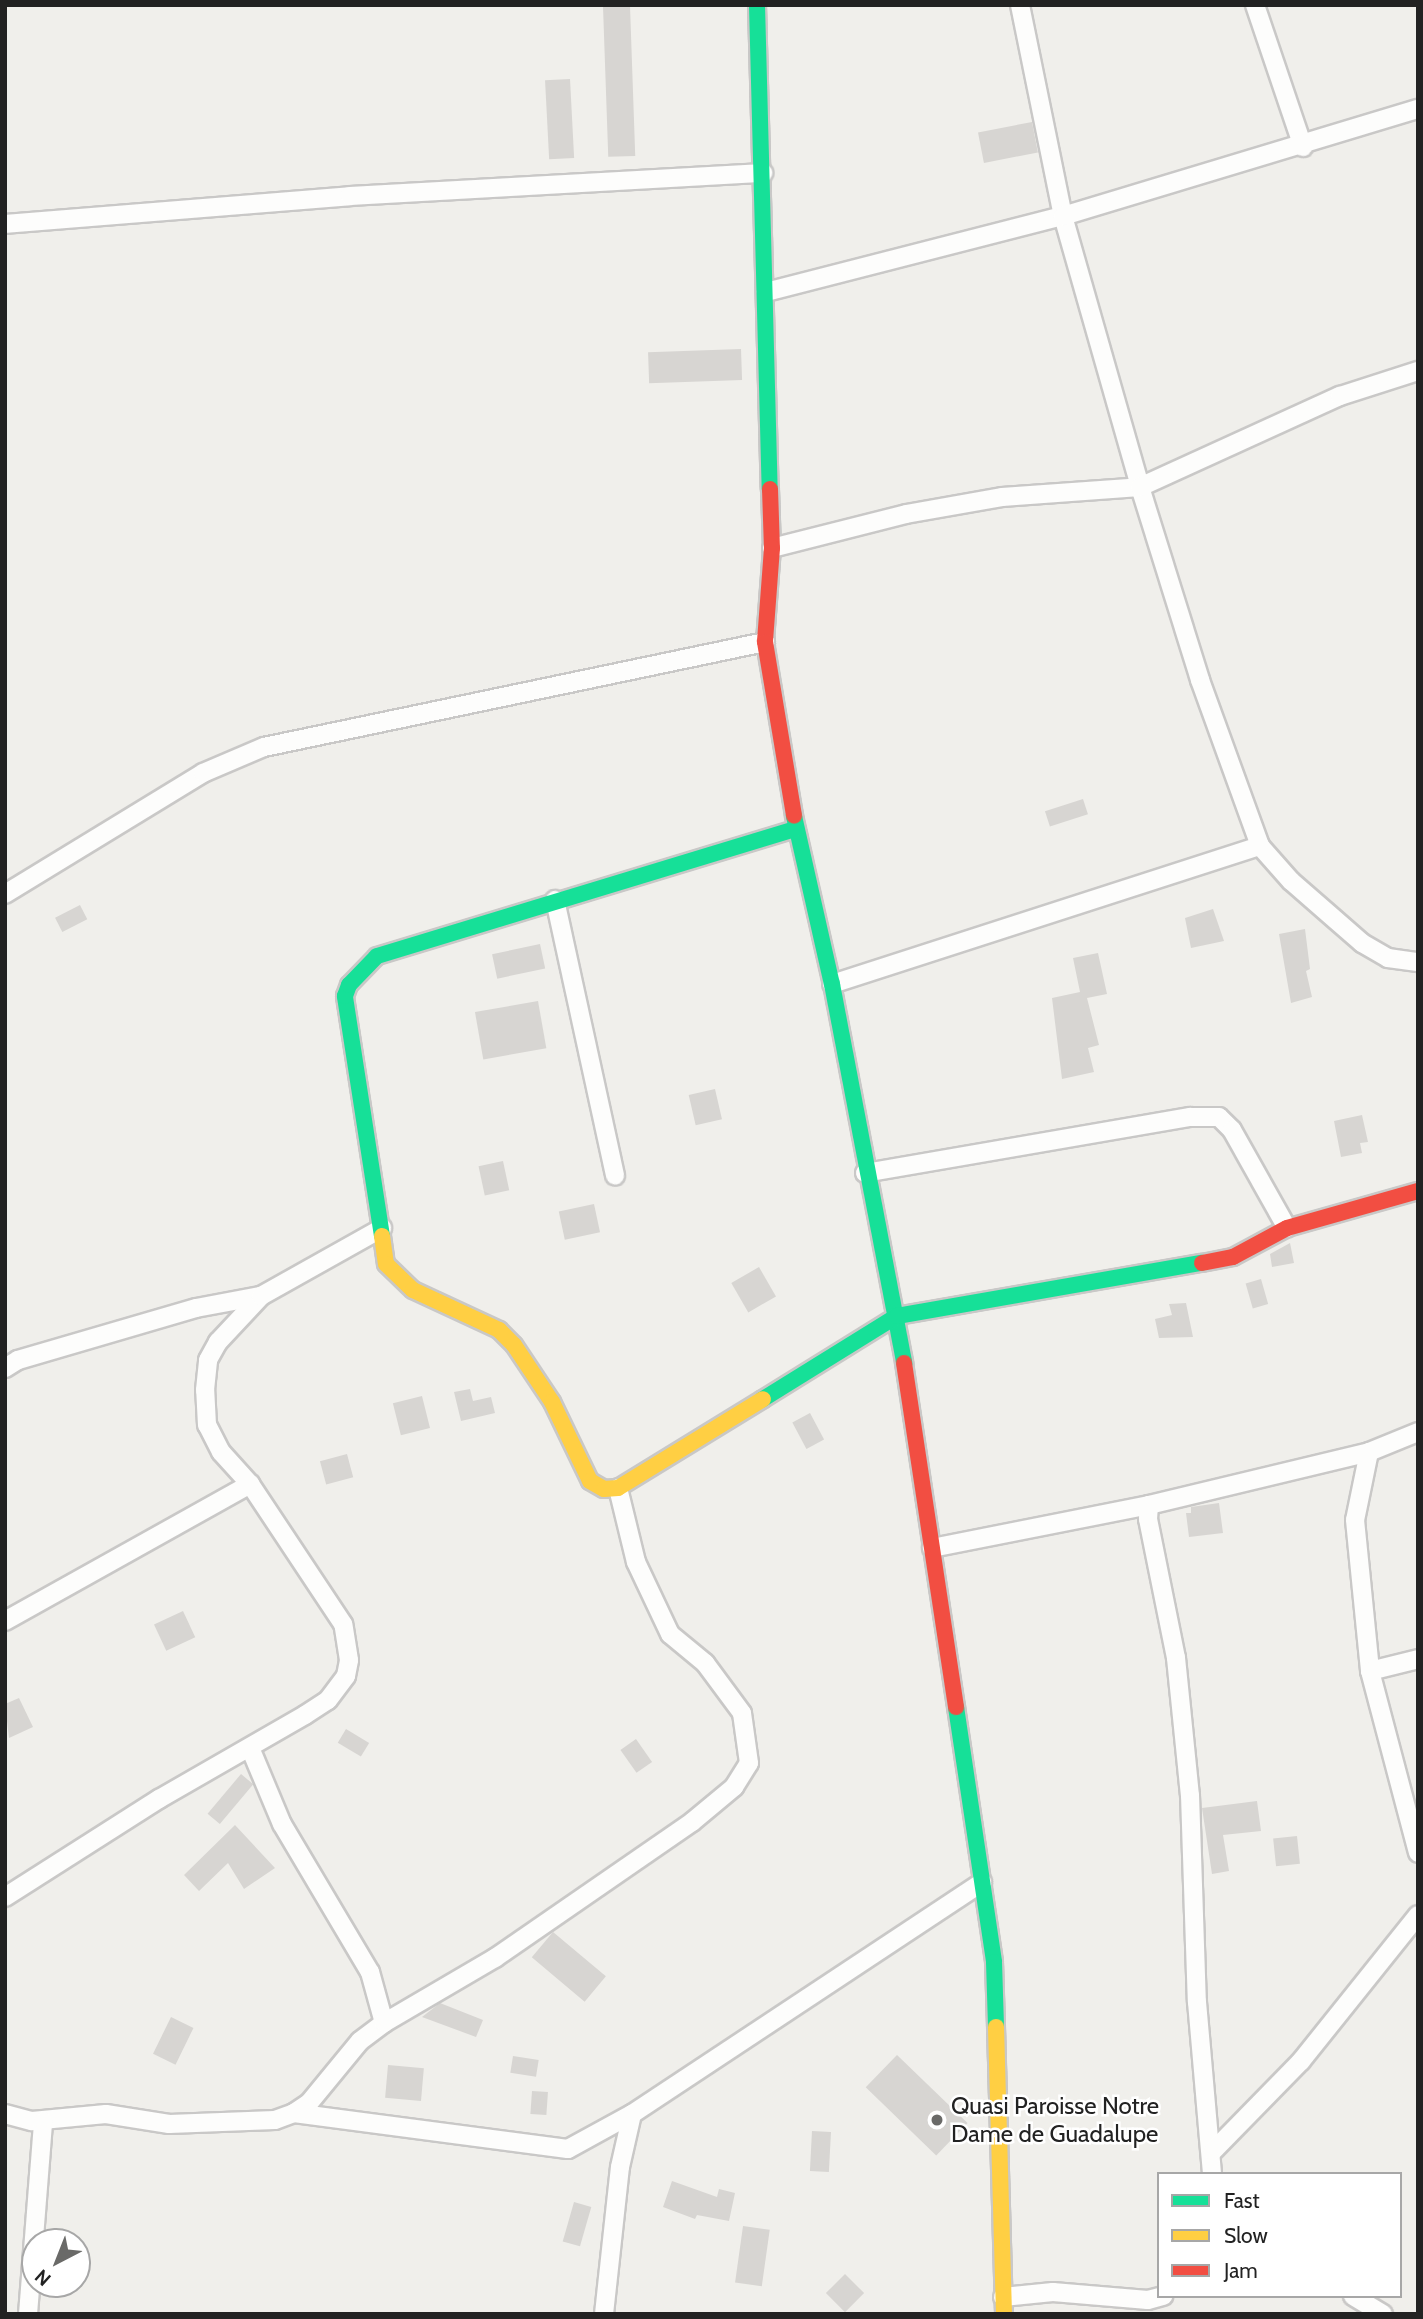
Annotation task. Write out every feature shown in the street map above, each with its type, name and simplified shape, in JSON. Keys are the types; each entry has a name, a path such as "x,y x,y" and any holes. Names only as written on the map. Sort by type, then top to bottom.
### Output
{"street":[{"path":"757,5 772,548 765,642 796,829 832,984 865,1173 897,1316 994,1962 1003,2305 1054,2292 1148,2300 1157,2298"},
{"path":"1020,5 1063,216 1140,487 1200,680 1260,846 1291,881 1362,943 1388,958 1418,962"},
{"path":"1255,5 1303,147"},
{"path":"766,292 1063,216 1303,147 1418,109"},
{"path":"5,224 350,196 763,173"},
{"path":"772,548 906,514 1002,497 1140,487 1340,396 1417,373"},
{"path":"5,894 203,773 264,747 765,642"},
{"path":"796,829 377,956 349,985 345,996 386,1264 397,1279 499,1330 514,1345 552,1402 590,1481 604,1489 618,1488 897,1316 1233,1256 1287,1228 1418,1191"},
{"path":"832,984 1260,846"},
{"path":"555,900 615,1176"},
{"path":"865,1173 1190,1117 1220,1117 1232,1130 1287,1228"},
{"path":"5,1897 159,1799 251,1750 328,1700 346,1676 349,1660 343,1624 250,1484 221,1452 208,1426 205,1390 208,1360 218,1342 261,1296 382,1228"},
{"path":"5,1368 18,1360 196,1308 261,1296"},
{"path":"932,1548 1149,1504 1369,1452 1418,1432"},
{"path":"1369,1452 1355,1520 1370,1671 1418,1853"},
{"path":"5,1621 250,1484"},
{"path":"5,2114 43,2122 107,2115 169,2124 275,2120 294,2113 309,2103 360,2041 384,2023 495,1958 692,1822 734,1787 749,1763 742,1713 705,1663 670,1634 636,1562 618,1488"},
{"path":"1149,1504 1148,1519 1176,1658 1190,1795 1197,2002 1213,2151 1212,2172"},
{"path":"1370,1671 1418,1659"},
{"path":"251,1750 282,1824 370,1972 384,2023"},
{"path":"294,2113 568,2149 632,2114 982,1882"},
{"path":"1213,2151 1301,2061 1418,1915"},
{"path":"604,2314 620,2166 632,2114"},
{"path":"28,2314 43,2122"},
{"path":"1356,2298 1383,2314"}],"building":[{"path":"630,6 635,156 608,157 603,7"},
{"path":"570,79 574,158 549,159 545,80"},
{"path":"1032,122 1038,152 984,163 978,132"},
{"path":"741,349 742,380 649,383 648,352"},
{"path":"1083,799 1088,814 1050,827 1045,811"},
{"path":"80,905 87,919 62,932 55,918"},
{"path":"1213,909 1224,941 1191,948 1185,918"},
{"path":"1305,929 1310,969 1306,971 1312,997 1291,1003 1279,934"},
{"path":"540,944 545,968 497,979 492,954"},
{"path":"1098,953 1107,994 1087,998 1099,1045 1088,1048 1094,1072 1062,1079 1052,998 1080,992 1073,958"},
{"path":"538,1001 546,1048 483,1059 475,1012"},
{"path":"715,1089 722,1119 696,1125 689,1095"},
{"path":"1362,1115 1368,1142 1360,1143 1362,1153 1341,1157 1334,1121"},
{"path":"503,1161 509,1190 485,1196 479,1166"},
{"path":"594,1204 600,1232 565,1240 559,1211"},
{"path":"1290,1243 1294,1263 1272,1267 1270,1254"},
{"path":"759,1267 776,1296 748,1312 731,1283"},
{"path":"1261,1279 1268,1304 1253,1308 1246,1283"},
{"path":"1186,1303 1193,1337 1159,1338 1155,1319 1172,1315 1169,1304"},
{"path":"470,1389 473,1401 491,1397 495,1413 461,1421 454,1392"},
{"path":"422,1396 430,1428 401,1435 393,1403"},
{"path":"810,1413 824,1439 806,1449 792,1422"},
{"path":"347,1454 353,1477 326,1484 320,1461"},
{"path":"1219,1503 1223,1533 1189,1537 1186,1513 1191,1513 1191,1507"},
{"path":"183,1611 195,1637 166,1651 154,1625"},
{"path":"19,1698 33,1727 9,1738 5,1704"},
{"path":"346,1729 369,1743 361,1757 338,1743"},
{"path":"636,1739 652,1762 636,1773 620,1750"},
{"path":"241,1774 253,1784 220,1824 208,1814"},
{"path":"1257,1801 1261,1831 1223,1835 1229,1871 1212,1874 1202,1808"},
{"path":"235,1825 275,1868 244,1889 228,1863 199,1891 184,1875"},
{"path":"1297,1836 1300,1864 1276,1866 1273,1839"},
{"path":"553,1932 606,1976 585,2002 532,1957"},
{"path":"440,2003 483,2020 476,2037 422,2017"},
{"path":"171,2017 193,2028 175,2065 153,2054"},
{"path":"897,2055 967,2123 936,2155 866,2087"},
{"path":"513,2056 539,2060 536,2077 510,2073"},
{"path":"388,2065 424,2068 421,2101 385,2098"},
{"path":"532,2091 548,2092 546,2115 530,2114"},
{"path":"812,2131 831,2132 829,2172 810,2171"},
{"path":"672,2181 717,2197 719,2189 735,2193 729,2221 697,2215 695,2219 663,2207"},
{"path":"574,2202 591,2207 580,2246 563,2241"},
{"path":"743,2226 770,2230 762,2286 735,2282"},
{"path":"845,2274 864,2293 845,2312 826,2293"}],"traffic: fast":[{"path":"757,5 770,489"},
{"path":"794,816 832,984 904,1363"},
{"path":"382,1236 345,996 349,985 377,956 796,829"},
{"path":"763,1399 897,1316 1202,1263"},
{"path":"956,1707 994,1962 996,2027"}],"traffic: slow":[{"path":"382,1236 386,1264 413,1290 499,1330 514,1345 552,1402 590,1481 604,1489 618,1488 763,1399"},
{"path":"996,2027 1004,2314"}],"traffic: jam":[{"path":"770,489 772,548 765,642 794,816"},
{"path":"1202,1263 1233,1257 1287,1228 1418,1191"},
{"path":"904,1363 956,1707"}],"place":[{"name":"Quasi Paroisse Notre Dame de Guadalupe","path":"937,2120"}]}
